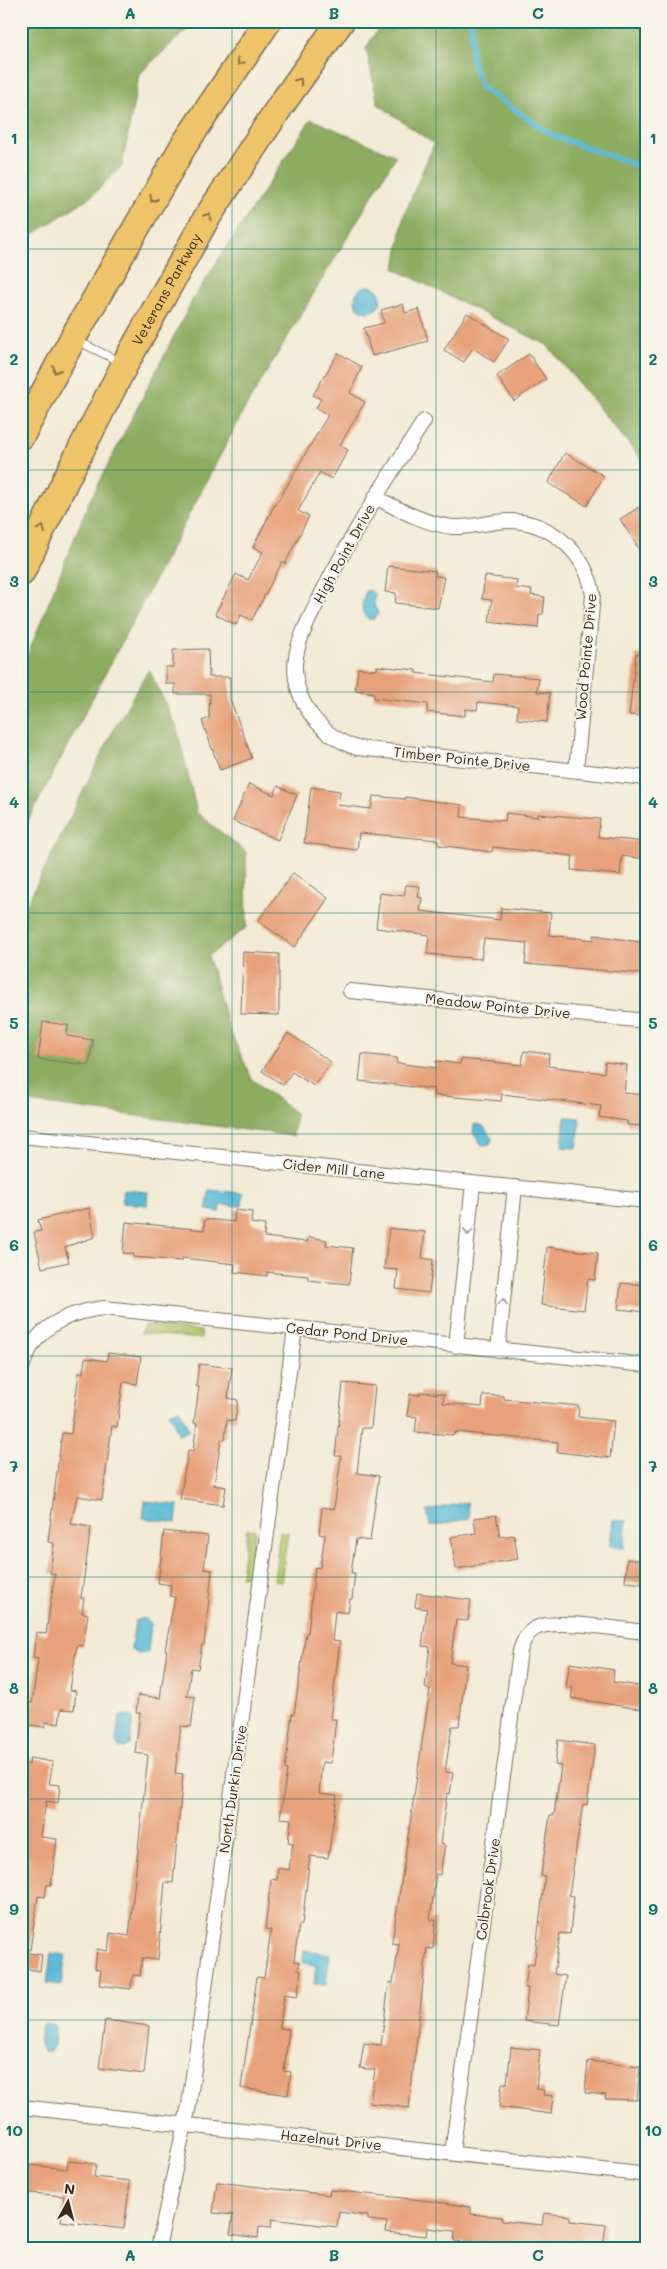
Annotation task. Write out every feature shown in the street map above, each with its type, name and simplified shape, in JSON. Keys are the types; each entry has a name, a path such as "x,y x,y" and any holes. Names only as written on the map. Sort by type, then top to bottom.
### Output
{"highway":[{"path":"21,436 73,338 184,145 268,21"},
{"name":"Veterans Parkway","path":"21,573 68,475 125,364 206,219 281,105 341,21"}],"street":[{"name":"High Point Drive","path":"301,697 296,681 295,665 297,651 307,624 343,552 375,497 424,421"},
{"name":"Wood Pointe Drive","path":"375,497 436,524 454,527 509,521 526,522 548,530 575,553 586,569 593,595 576,771"},
{"name":"Timber Pointe Drive","path":"301,697 312,717 325,731 341,742 357,748 646,778"},
{"name":"Meadow Pointe Drive","path":"350,990 646,1021"},
{"name":"Cider Mill Lane","path":"21,1136 646,1201"},
{"path":"456,1346 473,1183"},
{"path":"498,1350 514,1187"},
{"name":"Cedar Pond Drive","path":"21,1372 37,1337 51,1326 67,1316 104,1308 646,1365"},
{"name":"North Durkin Drive","path":"158,2248 186,2124 295,1328"},
{"name":"Colbrook Drive","path":"452,2153 520,1652 524,1638 530,1624 560,1624 646,1632"},
{"name":"Hazelnut Drive","path":"21,2107 640,2174"}],"lane":[{"path":"73,338 125,364"}],"green space":[{"path":"21,21 196,21 139,74 122,166 93,195 21,242"},
{"path":"383,21 646,21 646,465 547,345 395,269 404,215 434,144 378,104 366,48"},
{"path":"311,119 396,156 244,410 21,834 21,672 88,504 194,297"},
{"path":"149,669 177,728 197,813 246,852 247,927 208,956 229,1029 252,1079 296,1114 293,1136 21,1101 21,916 115,727"},
{"path":"144,1325 201,1331 201,1339 141,1333"},
{"path":"247,1529 255,1530 248,1576 241,1577"},
{"path":"288,1531 281,1583 274,1580 280,1532"}],"water":[{"path":"368,286 377,290 381,299 377,308 368,312 359,308 355,299 359,290"},
{"path":"369,590 376,595 374,604 378,614 374,619 368,619 362,610 366,591"},
{"path":"565,1117 580,1118 577,1148 562,1147"},
{"path":"474,1125 483,1126 492,1139 490,1144 482,1145 473,1132"},
{"path":"123,1190 148,1192 147,1205 122,1203"},
{"path":"209,1190 243,1193 242,1206 221,1205 220,1212 207,1210"},
{"path":"179,1409 189,1430 179,1435 169,1413"},
{"path":"145,1501 178,1505 176,1523 143,1518"},
{"path":"467,1502 470,1518 430,1527 427,1511"},
{"path":"613,1520 627,1521 624,1548 610,1546"},
{"path":"143,1618 151,1623 148,1652 139,1654 131,1650 135,1621"},
{"path":"124,1715 131,1716 133,1719 130,1744 125,1748 119,1747 116,1742 119,1717"},
{"path":"304,1950 330,1954 326,1985 314,1984 316,1965 303,1963"},
{"path":"51,1953 66,1955 61,1985 47,1983"},
{"path":"43,2024 55,2025 54,2045 50,2051 44,2051 40,2045 40,2034"}],"building":[{"path":"403,304 405,313 419,309 428,341 372,356 364,328 384,323 381,310"},
{"path":"467,313 509,339 494,362 473,348 464,362 444,350"},
{"path":"338,353 362,367 350,393 365,402 340,445 348,450 332,479 320,472 298,511 309,516 285,564 282,562 252,620 241,615 236,625 215,614 236,574 248,580 263,552 253,547 277,500 328,415 316,408 321,399 313,395"},
{"path":"529,354 546,379 514,401 497,376"},
{"path":"565,453 604,476 587,506 548,483"},
{"path":"646,503 646,560 620,519"},
{"path":"388,566 436,571 435,576 444,577 438,608 395,603 396,593 385,592"},
{"path":"485,576 517,580 516,588 532,590 531,595 545,597 543,614 539,614 538,628 489,622 492,600 482,599"},
{"path":"208,649 209,677 230,677 230,699 252,758 220,770 202,721 209,718 210,694 175,694 175,684 166,684 166,667 173,667 173,650"},
{"path":"636,654 646,655 646,716 629,715"},
{"path":"377,666 416,670 416,673 493,682 494,674 539,678 537,692 550,693 547,722 517,719 518,706 478,702 477,710 465,709 465,716 427,712 428,704 374,698 374,693 355,690 358,668 377,670"},
{"path":"249,784 274,795 278,786 297,795 278,840 233,821"},
{"path":"311,787 340,791 338,805 371,809 373,796 405,799 405,797 462,805 461,817 505,821 506,813 538,817 538,814 600,819 598,837 646,842 646,859 622,856 620,875 571,870 573,856 493,847 492,852 438,845 438,840 359,833 357,850 304,843"},
{"path":"293,873 328,898 295,947 258,921"},
{"path":"406,885 420,886 418,897 422,898 420,911 500,920 501,908 551,913 549,935 594,940 594,935 646,943 646,974 525,964 527,943 484,939 481,959 427,954 429,935 376,928 380,893 404,896"},
{"path":"243,952 279,954 279,1015 241,1014"},
{"path":"43,1022 68,1025 67,1036 93,1040 89,1065 38,1059"},
{"path":"288,1033 331,1062 314,1086 292,1072 283,1085 262,1071"},
{"path":"524,1051 549,1054 548,1066 604,1073 605,1062 627,1065 624,1093 646,1095 646,1126 627,1125 627,1121 599,1117 601,1106 502,1094 501,1101 433,1095 434,1089 359,1081 362,1054 397,1058 396,1063 436,1068 436,1061 460,1064 461,1059 522,1065"},
{"path":"89,1208 95,1237 65,1247 69,1262 42,1268 34,1232 41,1231 38,1220"},
{"path":"235,1210 252,1212 251,1223 265,1225 264,1237 307,1242 308,1237 327,1240 326,1245 353,1248 349,1284 308,1280 308,1276 267,1272 267,1276 234,1272 235,1264 182,1258 182,1261 133,1257 134,1254 123,1253 126,1222 204,1230 205,1219 234,1222"},
{"path":"389,1228 425,1232 422,1258 433,1260 429,1293 396,1289 398,1270 384,1269"},
{"path":"547,1247 598,1253 595,1280 588,1279 584,1310 541,1305"},
{"path":"621,1283 646,1285 646,1312 618,1309"},
{"path":"108,1353 141,1357 137,1384 123,1382 117,1427 112,1426 102,1500 77,1496 71,1524 91,1527 81,1598 84,1598 82,1613 88,1614 83,1646 77,1645 70,1690 76,1691 74,1710 61,1709 59,1724 45,1722 45,1727 21,1724 24,1703 32,1703 38,1659 33,1658 36,1632 46,1634 55,1574 50,1573 54,1543 48,1542 62,1433 71,1434 79,1372 83,1373 85,1358 107,1361"},
{"path":"199,1364 232,1368 228,1398 238,1400 235,1421 227,1420 225,1440 221,1440 214,1485 226,1487 223,1505 180,1499 188,1450 193,1451 197,1423 194,1423 199,1387 196,1386"},
{"path":"343,1383 375,1386 371,1428 362,1428 357,1473 379,1476 370,1541 356,1539 351,1573 355,1573 352,1599 350,1599 348,1613 335,1611 332,1641 340,1642 330,1719 336,1719 331,1763 322,1762 319,1793 337,1795 328,1858 310,1856 302,1925 299,1925 294,1961 300,1962 298,1970 301,1971 297,1997 284,1995 280,2028 289,2029 284,2071 291,2072 288,2095 241,2088 257,1977 264,1978 271,1930 265,1929 271,1879 277,1880 278,1868 289,1870 293,1843 288,1842 291,1819 280,1818 287,1770 285,1769 292,1714 294,1714 306,1633 308,1633 315,1567 320,1568 325,1535 319,1534 322,1507 334,1509 341,1456 335,1456"},
{"path":"420,1392 444,1394 443,1403 482,1407 483,1395 504,1396 504,1399 579,1406 578,1417 614,1421 610,1458 557,1452 558,1442 455,1432 454,1435 415,1432 417,1417 407,1416 410,1394 420,1395"},
{"path":"496,1515 500,1537 514,1535 518,1559 456,1569 451,1537 476,1533 474,1518"},
{"path":"164,1531 208,1536 204,1569 212,1570 204,1645 202,1645 198,1669 191,1668 187,1696 195,1697 191,1727 181,1726 175,1773 183,1774 173,1883 165,1882 158,1960 142,1958 140,1976 133,1975 131,1989 99,1985 101,1970 95,1969 97,1949 108,1951 110,1933 129,1936 148,1755 135,1753 140,1713 136,1713 138,1695 160,1698 167,1650 165,1650 175,1597 170,1596 171,1585 158,1583"},
{"path":"627,1559 646,1561 646,1584 625,1582"},
{"path":"417,1593 471,1600 468,1621 456,1620 450,1663 466,1665 459,1726 452,1726 445,1772 453,1773 450,1794 447,1793 440,1844 445,1845 440,1875 436,1874 430,1920 436,1920 433,1949 427,1948 409,2108 370,2103 375,2070 360,2068 364,2043 381,2045 389,1982 393,1983 399,1944 392,1943 430,1689 425,1688 430,1647 422,1646 427,1609 415,1607"},
{"path":"570,1663 614,1670 613,1682 646,1687 646,1710 571,1698 573,1688 566,1686"},
{"path":"558,1740 595,1745 587,1805 583,1804 569,1895 574,1896 570,1934 560,1933 554,1974 566,1976 559,2025 524,2021 528,1988 525,1988 528,1964 534,1965 545,1876 541,1876 550,1815 554,1815 561,1766 555,1765"},
{"path":"30,1758 53,1762 49,1784 60,1785 58,1803 46,1801 41,1837 57,1839 51,1885 47,1885 45,1897 38,1896 30,1950 21,1950 21,1764 29,1765"},
{"path":"21,1952 42,1955 40,1971 21,1968"},
{"path":"105,2020 149,2026 144,2074 99,2068"},
{"path":"511,2047 540,2050 536,2089 544,2090 543,2095 553,2096 551,2114 499,2107 502,2083 507,2083"},
{"path":"588,2061 640,2067 637,2100 605,2099 606,2095 585,2093"},
{"path":"68,2161 96,2164 94,2177 130,2181 124,2229 61,2221 64,2196 21,2192 21,2164 67,2169"},
{"path":"217,2182 329,2195 330,2190 430,2201 471,2207 471,2214 502,2217 502,2221 542,2225 544,2213 570,2216 570,2221 606,2225 603,2248 512,2248 484,2243 483,2248 464,2248 465,2242 454,2241 455,2231 427,2228 426,2236 386,2232 387,2222 368,2220 368,2216 339,2212 337,2227 272,2219 271,2227 259,2226 258,2238 230,2234 233,2215 213,2213"}],"waterway":[{"path":"471,21 472,60 481,87 554,136 639,166 646,166"}]}
